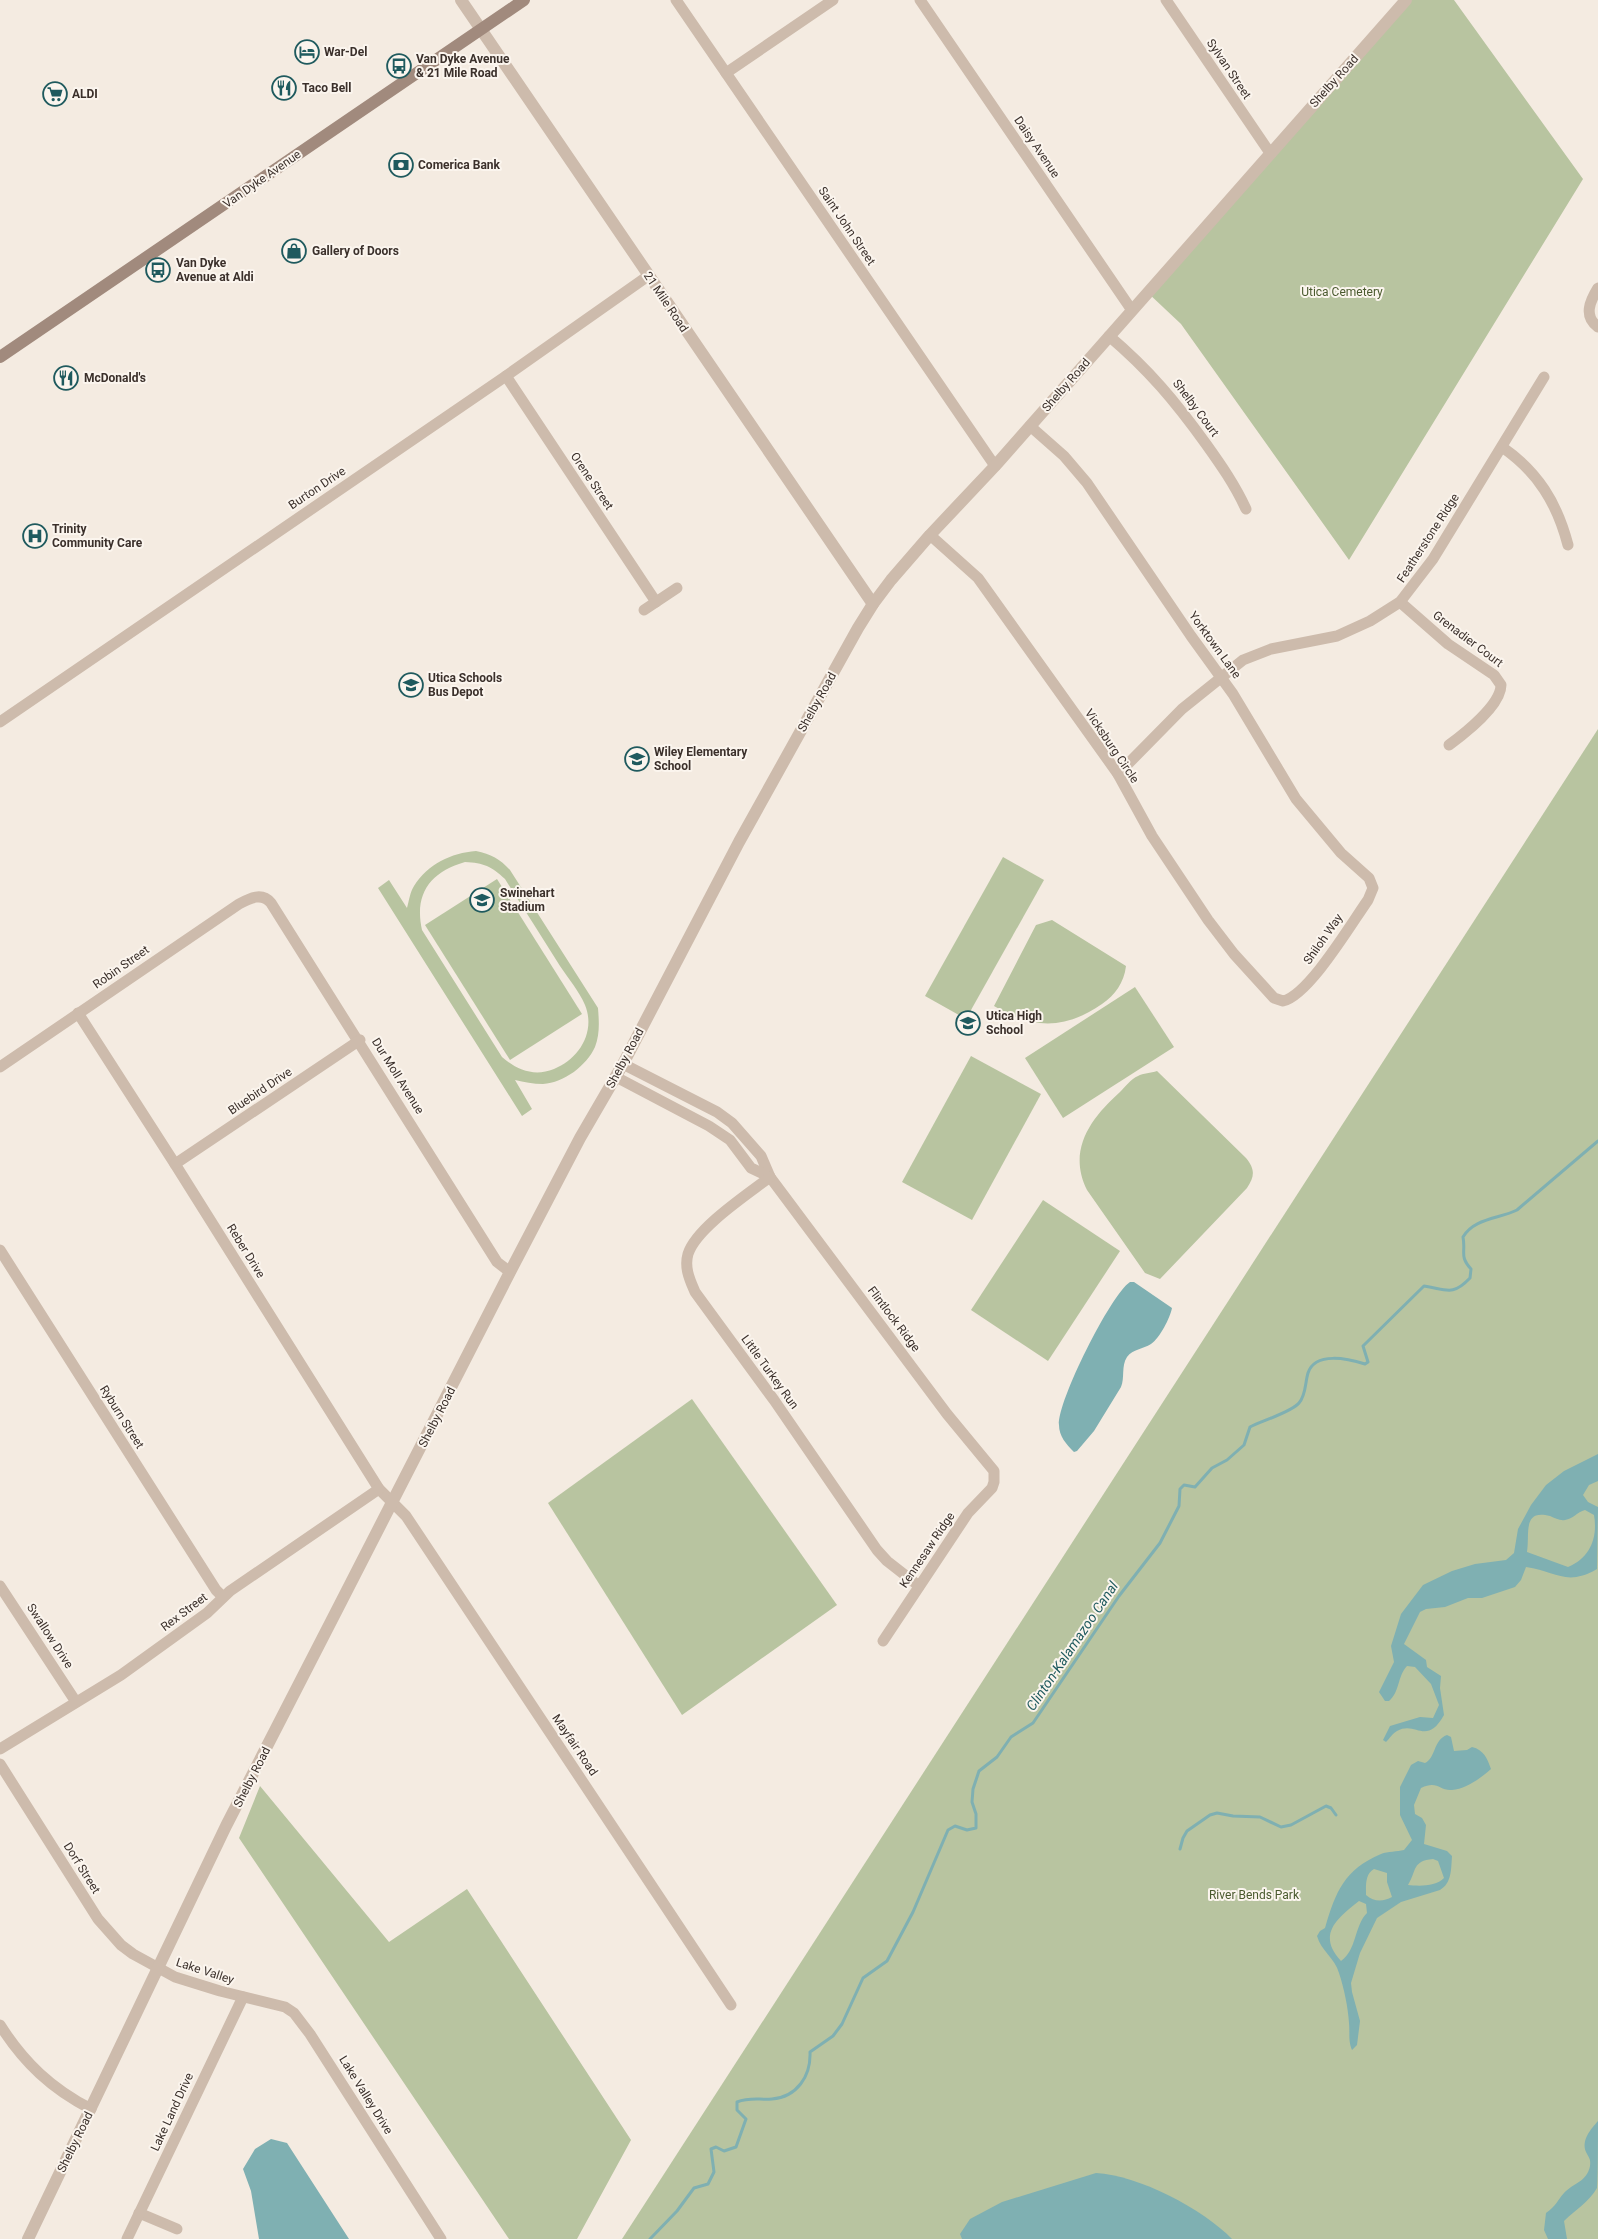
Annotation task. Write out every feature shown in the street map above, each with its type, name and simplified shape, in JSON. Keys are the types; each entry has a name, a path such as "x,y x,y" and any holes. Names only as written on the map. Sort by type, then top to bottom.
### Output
{"main road":[{"name":"Van Dyke Avenue","path":"0,357 524,0"}],"street":[{"name":"21 Mile Road","path":"461,0 873,604"},
{"name":"Saint John Street","path":"676,0 995,466"},
{"path":"726,73 833,0"},
{"name":"Daisy Avenue","path":"920,0 1131,309"},
{"name":"Sylvan Street","path":"1166,0 1270,153"},
{"name":"Shelby Road","path":"28,2239 231,1818 510,1272 580,1138 623,1064 739,842 858,628 873,604 930,535 995,466 1131,309 1406,0"},
{"name":"Burton Drive","path":"0,722 506,376 648,276"},
{"path":"1598,288 1590,300 1589,317 1598,327"},
{"name":"Shelby Court","path":"1109,336 1151,374 1174,400 1234,485 1246,509"},
{"name":"Orene Street","path":"506,376 656,602"},
{"name":"Featherstone Ridge","path":"1118,774 1140,754 1182,709 1243,660 1261,652 1327,638 1350,631 1400,602 1433,559 1544,377"},
{"name":"Yorktown Lane","path":"1030,426 1064,456 1087,482 1191,636 1221,676 1296,799 1341,853 1365,874 1372,883"},
{"path":"1502,447 1529,469 1548,493 1562,520 1568,545"},
{"name":"Vicksburg Circle","path":"930,535 978,578 1118,774 1152,836 1208,920 1262,986 1274,998 1283,1001"},
{"path":"644,610 677,588"},
{"name":"Grenadier Court","path":"1400,602 1448,644 1494,676 1500,685 1498,695 1483,715 1465,734 1449,745"},
{"name":"Shiloh Way","path":"1283,1001 1299,993 1314,976 1368,900 1373,888 1372,883"},
{"name":"Robin Street","path":"0,1067 239,904 254,897 260,897"},
{"name":"Dur Moll Avenue","path":"260,897 272,903 360,1040 497,1262 510,1272"},
{"name":"Reber Drive","path":"78,1013 379,1489 393,1502"},
{"name":"Bluebird Drive","path":"175,1164 360,1040"},
{"name":"Flintlock Ridge","path":"623,1064 711,1109 740,1130 762,1156 770,1177 947,1414 989,1463 995,1476"},
{"name":"Flintlock Ridge","path":"616,1077 703,1122 730,1140 751,1168 770,1177"},
{"path":"703,1122 711,1109"},
{"name":"Little Turkey Run","path":"770,1177 732,1206 696,1240 688,1255 688,1278 706,1308 774,1400 877,1550 887,1561 919,1586"},
{"name":"Ryburn Street","path":"0,1250 216,1590 223,1597"},
{"name":"Kennesaw Ridge","path":"884,1641 968,1513 992,1488 995,1476"},
{"name":"Rex Street","path":"0,1749 105,1686 207,1613 223,1597 379,1489"},
{"name":"Mayfair Road","path":"393,1502 406,1516 731,2005"},
{"name":"Swallow Drive","path":"0,1586 76,1702"},
{"name":"Dorf Street","path":"0,1764 105,1928 132,1954 159,1969"},
{"name":"Lake Valley","path":"159,1969 196,1984 243,1997"},
{"name":"Lake Land Drive","path":"127,2239 243,1997"},
{"name":"Lake Valley Drive","path":"243,1997 285,2007 302,2021 441,2239"},
{"path":"0,2025 15,2048 36,2071 64,2094 91,2109"},
{"path":"139,2213 177,2229"}],"green space":[{"name":"Utica Cemetery","path":"1406,0 1454,0 1583,179 1349,560 1181,324 1147,292"},
{"name":"River Bends Park","path":"1598,729 1598,2239 622,2239"},
{"path":"476,851 491,855 510,870 598,1008 599,1028 597,1042 591,1054 581,1066 567,1077 551,1083 536,1084 515,1080 532,1109 522,1116 378,888 389,880 407,908 413,888 426,872 449,857","holes":["472,862 487,866 505,879 585,1005 588,1025 583,1043 571,1059 554,1069 540,1072 526,1071 502,1057 422,930 420,906 427,886 434,878 453,866"]},
{"path":"1003,857 1044,880 966,1019 925,996"},
{"path":"497,879 582,1014 510,1060 425,925"},
{"path":"1052,920 1126,966 1123,978 1115,993 1107,1000 1075,1019 1048,1023 1035,1022 1008,1014 994,1006 1036,925"},
{"path":"1135,987 1174,1047 1063,1118 1025,1058"},
{"path":"971,1056 1041,1094 972,1220 902,1182"},
{"path":"1157,1071 1246,1158 1253,1173 1247,1188 1160,1279 1145,1273 1087,1190 1081,1175 1080,1161 1081,1148 1085,1136 1109,1102 1133,1079 1142,1074"},
{"path":"1043,1200 1120,1251 1048,1361 971,1310"},
{"path":"692,1399 837,1605 682,1715 548,1503"},
{"path":"260,1786 389,1942 467,1889 631,2140 577,2239 509,2239 239,1838"}],"water":[{"path":"1130,1282 1134,1282 1172,1308 1171,1312 1158,1337 1148,1346 1132,1352 1127,1357 1124,1364 1121,1387 1094,1431 1074,1452 1060,1433 1061,1413 1076,1373 1099,1326 1121,1291"},
{"path":"1598,1454 1598,1481 1589,1485 1583,1495 1588,1502 1598,1507 1597,1569 1577,1577 1569,1577 1526,1567 1521,1580 1515,1587 1482,1598 1468,1598 1445,1607 1426,1609 1420,1612 1404,1644 1426,1660 1427,1667 1441,1676 1440,1688 1444,1715 1432,1729 1421,1731 1404,1728 1396,1732 1386,1742 1383,1740 1390,1726 1420,1717 1433,1718 1439,1705 1431,1684 1415,1667 1407,1666 1393,1697 1389,1701 1385,1701 1379,1692 1394,1662 1391,1646 1401,1614 1423,1585 1452,1571 1475,1564 1506,1560 1514,1553 1518,1529 1531,1505 1546,1485 1564,1471","holes":["1585,1510 1594,1515 1595,1532 1591,1546 1587,1553 1576,1563 1568,1567 1527,1552 1529,1524 1535,1516 1550,1516 1559,1520 1565,1520"]},
{"path":"1447,1735 1451,1737 1454,1751 1467,1750 1472,1747 1479,1750 1486,1758 1491,1769 1463,1788 1448,1790 1431,1785 1421,1788 1414,1805 1415,1814 1422,1818 1426,1825 1424,1844 1447,1851 1452,1856 1449,1880 1440,1890 1401,1902 1377,1918 1360,1953 1351,1983 1360,2021 1357,2045 1352,2050 1347,2004 1341,1979 1337,1968 1317,1936 1325,1928 1333,1903 1343,1883 1350,1875 1368,1860 1387,1852 1404,1850 1412,1840 1400,1815 1400,1787 1411,1765 1418,1761 1425,1763 1429,1761 1442,1737","holes":["1433,1859 1438,1861 1444,1878 1436,1883 1422,1886 1408,1885 1418,1864","1374,1869 1387,1873 1387,1882 1392,1897 1379,1900 1372,1899 1366,1895 1367,1880","1359,1901 1366,1904 1367,1913 1360,1924 1350,1951 1341,1961 1330,1943 1330,1935 1332,1928 1343,1914"]},
{"path":"1598,2121 1597,2188 1586,2202 1564,2221 1567,2239 1548,2239 1544,2230 1546,2213 1564,2193 1586,2176 1590,2166 1590,2159 1586,2152 1585,2143 1587,2135"},
{"path":"271,2139 287,2143 349,2239 259,2239 251,2191 243,2169 255,2149"},
{"path":"1096,2173 1131,2180 1169,2196 1204,2216 1232,2239 962,2239 960,2234 970,2219 1002,2202"}],"waterway":[{"name":"Clinton-Kalamazoo Canal","path":"650,2239 677,2211 694,2188 708,2184 714,2172 711,2149 716,2147 724,2151 736,2147 746,2119 737,2110 737,2102 750,2099 781,2097 789,2094 801,2084 808,2069 810,2052 833,2036 842,2024 863,1978 887,1961 913,1912 948,1830 955,1826 967,1830 976,1828 976,1814 972,1802 973,1789 979,1771 997,1757 1011,1737 1033,1723 1119,1596 1160,1543 1179,1506 1180,1489 1184,1485 1195,1487 1212,1468 1227,1460 1244,1445 1250,1427 1283,1413 1299,1403 1312,1366 1325,1359 1333,1358 1365,1364 1368,1362 1363,1346 1424,1286 1453,1290 1464,1284 1470,1278 1471,1269 1465,1261 1464,1254 1463,1237 1468,1231 1480,1222 1517,1210 1598,1141"},
{"path":"1180,1849 1187,1831 1210,1815 1217,1813 1233,1816 1260,1817 1281,1827 1291,1825 1326,1806 1331,1808 1336,1815"}],"place":[{"name":"War-Del","path":"307,52"},
{"name":"Van Dyke Avenue & 21 Mile Road","path":"399,66"},
{"name":"Taco Bell","path":"284,88"},
{"name":"ALDI","path":"55,94"},
{"name":"Comerica Bank","path":"401,165"},
{"name":"Gallery of Doors","path":"294,251"},
{"name":"Van Dyke Avenue at Aldi","path":"158,270"},
{"name":"McDonald's","path":"66,378"},
{"name":"Trinity Community Care","path":"35,536"},
{"name":"Utica Schools Bus Depot","path":"411,685"},
{"name":"Wiley Elementary School","path":"637,759"},
{"name":"Swinehart Stadium","path":"482,900"},
{"name":"Utica High School","path":"968,1023"}]}
